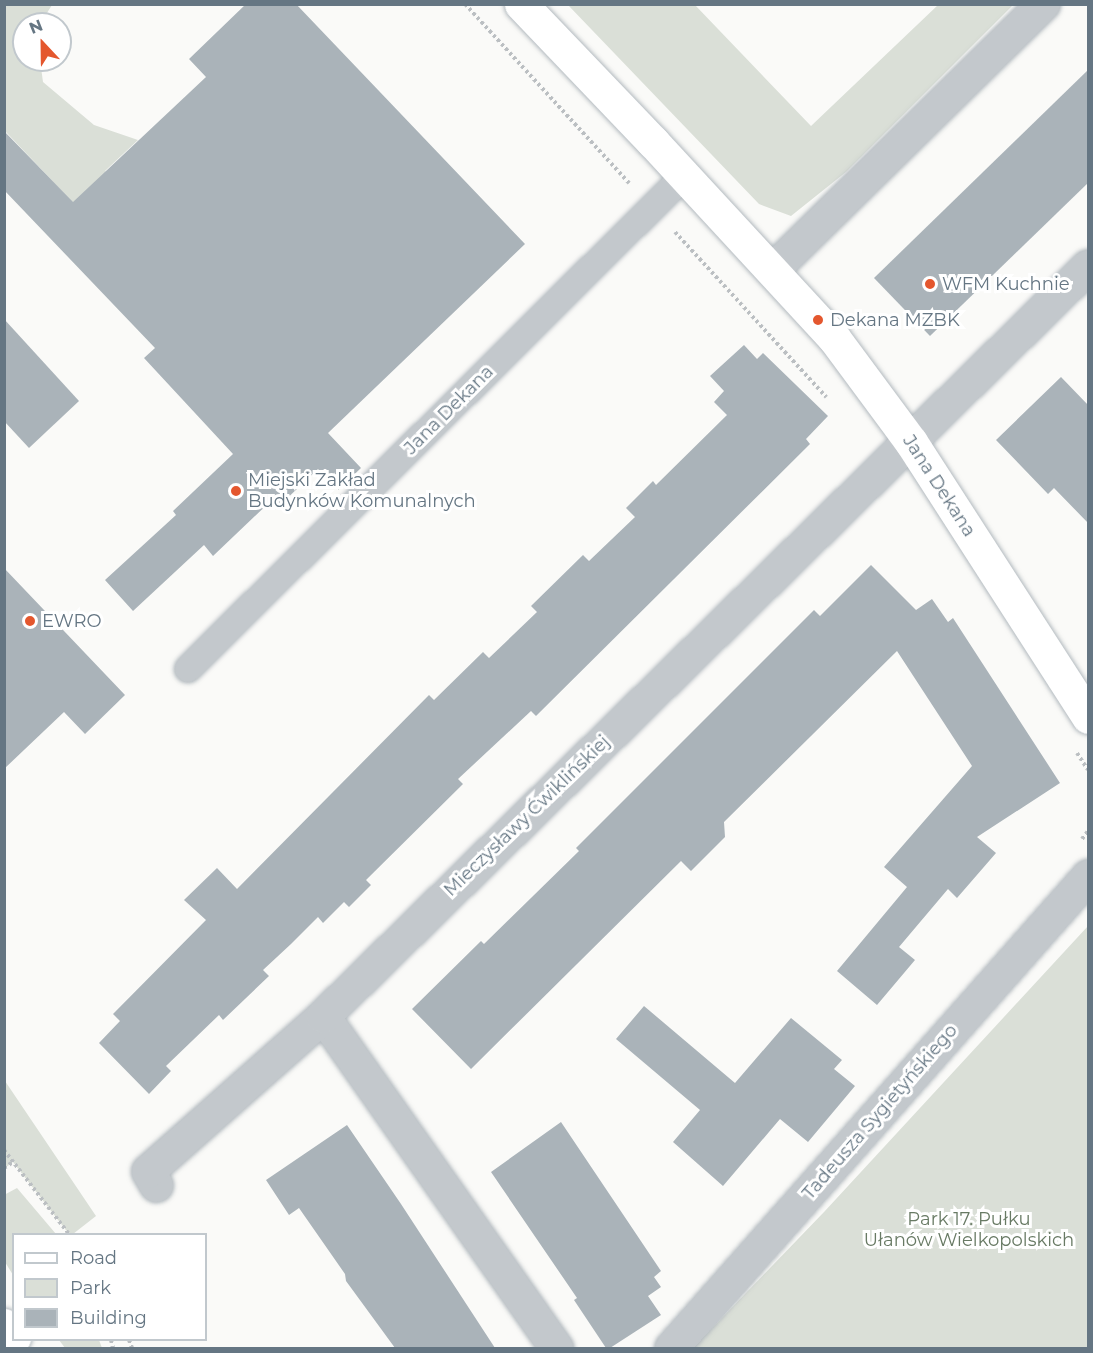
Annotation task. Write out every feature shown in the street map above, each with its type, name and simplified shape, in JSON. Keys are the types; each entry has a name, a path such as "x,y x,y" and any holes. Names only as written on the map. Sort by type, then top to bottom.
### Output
{"street":[{"name":"Jana Dekana","path":"521,4 834,338 911,442 1089,717"},
{"path":"772,270 1043,4"},
{"name":"Mieczysławy Ćwiklińskiej","path":"156,1185 148,1171 323,1016 1089,266"},
{"name":"Tadeusza Sygietyńskiego","path":"670,1348 1089,876"},
{"path":"323,1016 556,1348"}],"lane":[{"name":"Jana Dekana","path":"188,669 684,176"}],"path":[{"path":"465,4 829,400"},
{"path":"1076,751 1089,770"},
{"path":"4,1150 68,1233"},
{"path":"4,1168 13,1162"}],"green space":[{"path":"7,5 52,5 48,12 12,12 12,72 42,72 43,82 94,125 138,140 105,171 137,205 99,230 5,131 5,7"},
{"path":"568,5 695,5 811,126 938,5 1013,5 846,172 791,216 759,204"},
{"name":"Park 17. Pułku Ułanów Wielkopolskich","path":"1088,926 1088,1348 693,1348 824,1212"},
{"path":"5,1081 96,1216 74,1233 68,1233 13,1162 5,1168"},
{"path":"17,1188 55,1233 12,1233 12,1273 5,1262 4,1195"},
{"path":"60,1341 99,1341 102,1348 65,1348"}],"building":[{"path":"246,4 296,4 525,244 328,433 361,468 338,490 318,469 280,505 274,498 213,556 204,545 133,611 105,580 176,515 173,511 233,454 144,358 155,348 4,190 4,131 73,202 206,77 189,59"},
{"path":"1089,69 1089,182 930,336 874,278"},
{"path":"4,319 79,401 29,448 4,421"},
{"path":"744,345 757,359 763,353 828,416 806,439 810,444 536,716 531,711 458,779 463,784 366,880 371,885 349,907 344,902 323,923 318,917 263,970 269,976 223,1020 219,1015 166,1066 171,1071 149,1094 99,1043 120,1021 113,1014 206,920 184,900 217,868 237,889 429,695 434,700 483,652 489,658 537,612 531,606 583,555 589,561 635,517 626,508 653,481 656,485 727,415 714,402 724,391 710,376"},
{"path":"1061,377 1089,406 1089,524 1054,488 1048,494 996,440"},
{"path":"871,565 916,610 932,599 948,622 953,618 1060,783 977,837 996,853 957,898 948,889 899,947 915,960 877,1005 837,971 907,887 884,867 972,766 897,651 724,822 725,837 691,871 681,861 471,1069 412,1009 481,941 484,944 579,851 576,848 814,610 820,616"},
{"name":"EWRO","path":"4,568 125,695 85,734 64,712 4,769"},
{"path":"644,1006 735,1083 791,1018 842,1060 834,1069 855,1086 808,1142 780,1119 723,1186 673,1142 700,1110 616,1039"},
{"path":"561,1122 661,1271 654,1277 661,1287 648,1296 661,1315 610,1348 606,1348 574,1300 577,1298 491,1172"},
{"path":"347,1125 495,1348 395,1348 346,1281 345,1274 299,1208 289,1215 266,1180"}],"place":[{"name":"WFM Kuchnie","path":"930,284"},
{"name":"Dekana MZBK","path":"818,320"},
{"name":"Miejski Zakład Budynków Komunalnych","path":"236,491"},
{"name":"EWRO","path":"30,621"}]}
